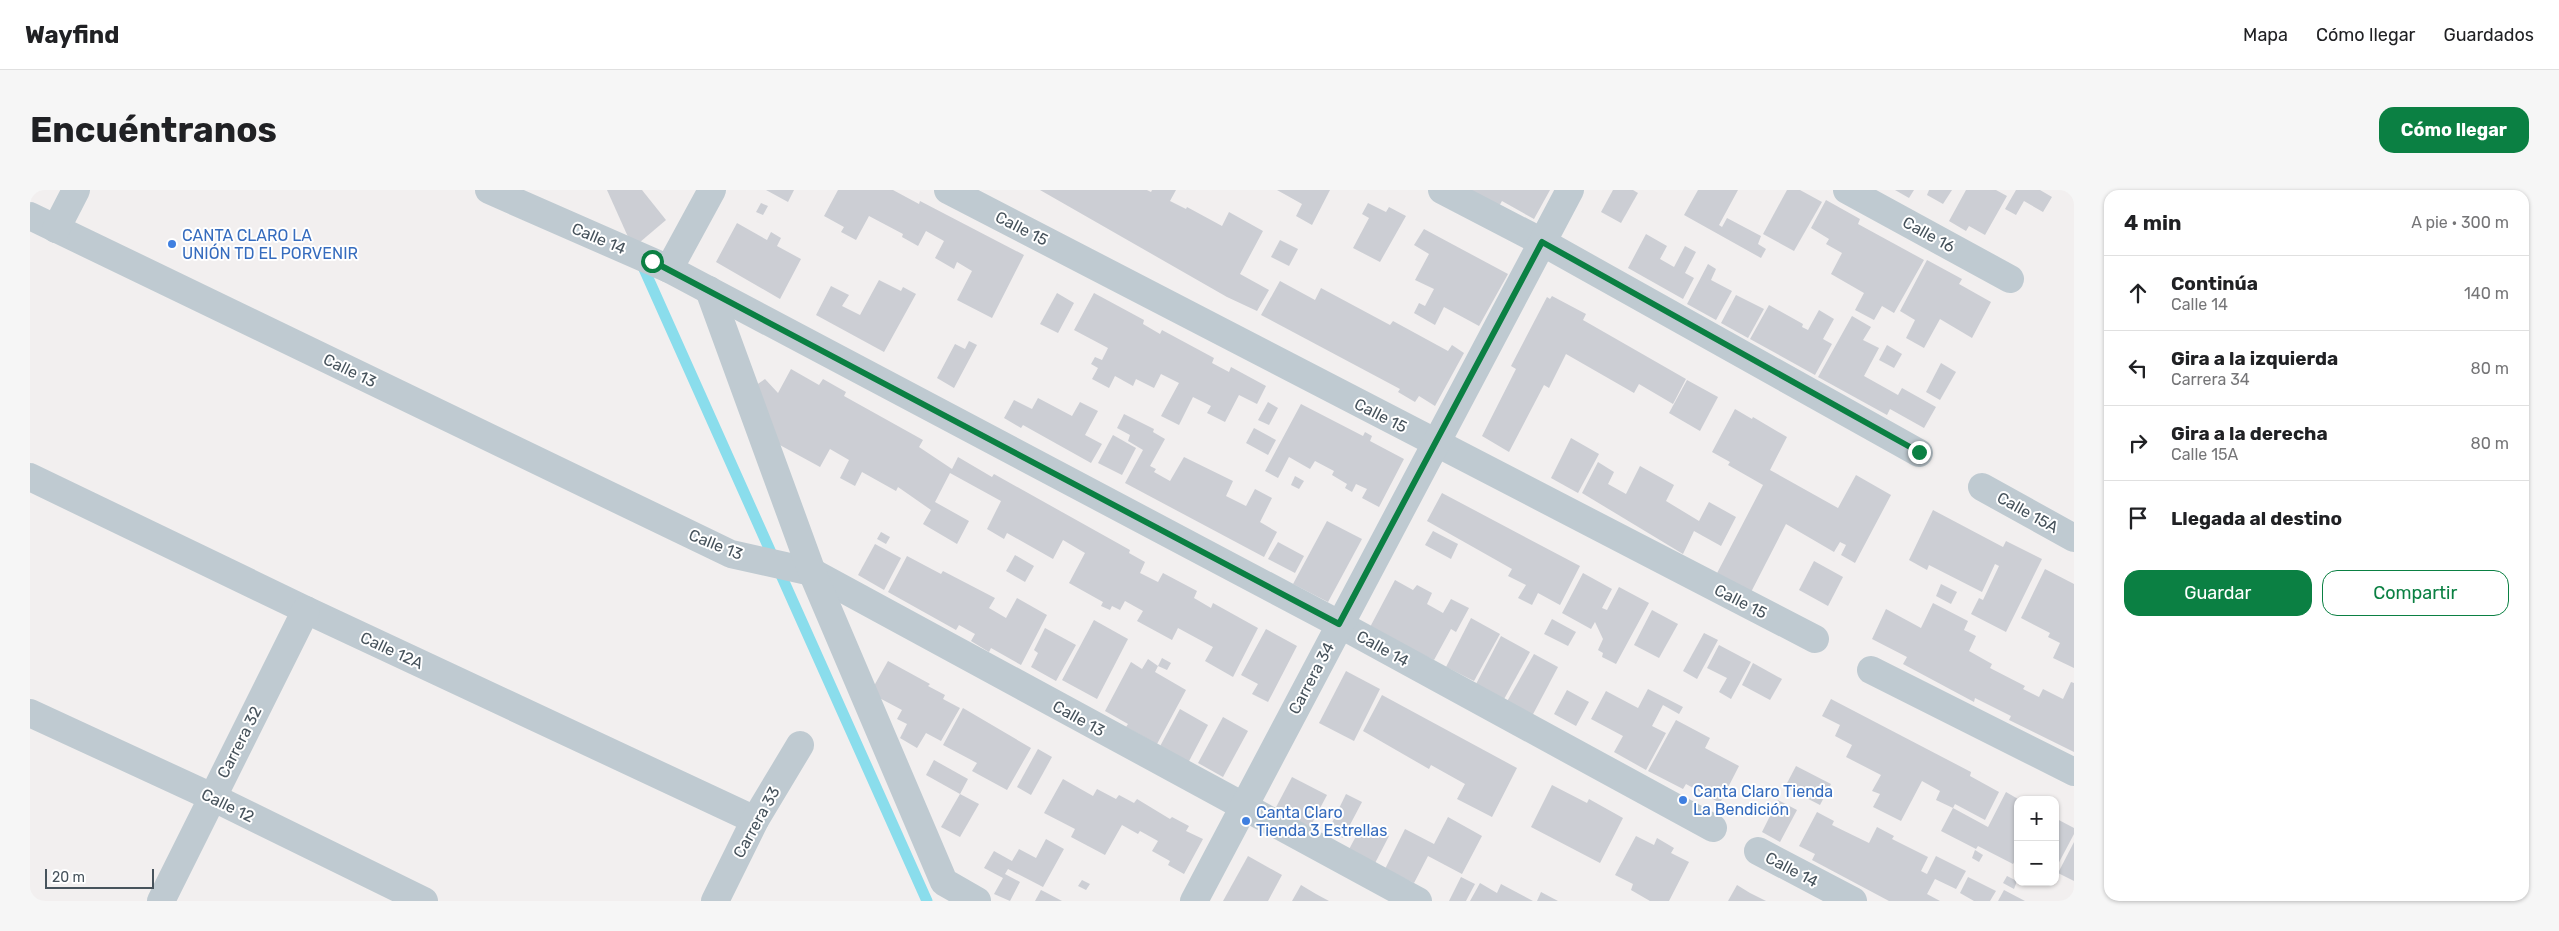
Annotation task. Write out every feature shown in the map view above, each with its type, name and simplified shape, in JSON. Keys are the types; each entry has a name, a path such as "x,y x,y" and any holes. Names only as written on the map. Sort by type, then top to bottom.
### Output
{"street":[{"path":"56,229 76,190"},
{"name":"Calle 14","path":"489,190 661,265 709,290 1339,624 1712,828"},
{"path":"661,265 712,190"},
{"name":"Calle 15","path":"948,190 1815,639"},
{"path":"1442,190 1542,242 1919,452"},
{"name":"Carrera 34","path":"1194,901 1570,190"},
{"name":"Calle 16","path":"1847,190 2010,279"},
{"name":"Calle 13","path":"30,216 732,554 803,569 1418,901"},
{"path":"709,290 803,569 944,882 977,901"},
{"name":"Calle 12A","path":"30,477 306,610 755,820"},
{"name":"Calle 15A","path":"1982,487 2074,538"},
{"name":"Carrera 32","path":"161,901 306,610"},
{"path":"1871,670 2074,772"},
{"name":"Calle 12","path":"30,712 212,797 424,901"},
{"name":"Carrera 33","path":"715,901 755,820 800,745"},
{"name":"Calle 14","path":"1758,851 1853,901"}],"building":[{"path":"607,190 642,190 666,220 633,248"},
{"path":"766,190 794,190 788,202"},
{"path":"838,190 893,190 919,204 920,201 1024,255 992,318 957,300 972,271 957,262 954,269 935,258 944,241 926,231 918,246 902,237 903,234 869,216 856,240 841,232 844,227 824,216"},
{"path":"1040,190 1147,190 1151,192 1152,190 1176,190 1170,201 1186,209 1187,207 1222,226 1229,212 1263,231 1240,274 1269,290 1257,311 1227,297"},
{"path":"1277,190 1330,190 1312,225 1296,216 1302,204"},
{"path":"1465,190 1550,190 1534,219 1502,201 1498,208"},
{"path":"1613,190 1633,190 1638,193 1621,223 1601,212"},
{"path":"1698,190 1738,190 1719,225 1722,227 1727,218 1761,236 1758,244 1766,249 1761,258 1684,215"},
{"path":"1787,190 1800,190 1822,202 1794,251 1763,234"},
{"path":"1895,190 1914,190 1909,198"},
{"path":"1929,190 1952,190 1943,204 1927,195"},
{"path":"1966,190 1996,190 2007,196 1985,235 1969,226 1966,231 1949,221"},
{"path":"2016,190 2040,190 2052,197 2043,212 2024,201 2016,215 2005,209"},
{"path":"1826,200 1860,219 1858,224 1924,260 1894,313 1882,306 1874,320 1855,310 1864,293 1831,274 1842,253 1826,244 1829,239 1811,228"},
{"path":"761,203 768,206 763,215 756,212"},
{"path":"1368,203 1386,212 1389,207 1406,216 1380,262 1353,248 1369,218 1362,214"},
{"path":"737,223 767,240 771,232 781,238 777,246 801,259 780,299 716,262"},
{"path":"1424,229 1508,274 1479,326 1444,307 1435,325 1414,313 1419,303 1425,306 1434,289 1415,280 1429,254 1414,245"},
{"path":"1646,234 1667,246 1660,259 1674,267 1685,246 1696,252 1685,273 1694,278 1683,299 1628,268"},
{"path":"1280,240 1298,249 1289,266 1271,257"},
{"path":"1927,260 1962,279 1959,284 1991,302 1972,338 1940,319 1924,348 1906,338 1915,320 1900,311"},
{"path":"1708,264 1716,269 1711,280 1732,291 1716,320 1687,304"},
{"path":"879,280 901,291 903,287 916,294 884,352 816,315 831,286 849,295 842,306 860,315"},
{"path":"1280,281 1315,300 1321,288 1390,325 1393,321 1448,351 1452,345 1464,353 1435,406 1419,396 1415,402 1398,392 1400,389 1261,315"},
{"path":"1057,293 1074,303 1058,333 1040,324"},
{"path":"1094,293 1144,320 1143,324 1160,334 1162,330 1214,358 1212,363 1229,372 1231,367 1266,386 1257,404 1239,395 1225,422 1207,413 1211,406 1193,397 1179,425 1161,416 1179,383 1161,374 1154,388 1136,379 1133,386 1115,376 1109,388 1092,379 1098,368 1091,364 1095,357 1102,360 1108,348 1074,330"},
{"path":"1736,295 1764,309 1748,338 1721,323"},
{"path":"1552,296 1586,314 1583,320 1686,379 1673,404 1639,384 1634,393 1566,354 1549,388 1544,385 1509,452 1482,436 1516,369 1511,366 1547,297 1550,299"},
{"path":"1769,305 1803,324 1802,327 1808,330 1819,310 1834,319 1823,339 1832,344 1815,375 1750,339"},
{"path":"1852,316 1871,327 1863,340 1879,348 1864,376 1898,395 1902,388 1936,407 1924,428 1890,409 1887,415 1818,377"},
{"path":"969,341 977,345 954,388 937,378 955,344 965,349"},
{"path":"1887,345 1902,354 1894,368 1879,360"},
{"path":"1941,363 1956,372 1940,400 1926,392"},
{"path":"791,369 819,385 823,379 846,392 844,396 923,440 919,447 952,469 958,457 992,477 994,474 1130,550 1129,553 1145,562 1140,573 1158,582 1163,573 1197,591 1194,598 1211,608 1213,603 1258,628 1233,677 1205,661 1213,647 1178,628 1172,640 1137,621 1143,611 1125,601 1120,610 1112,606 1110,610 1101,606 1103,602 1069,583 1085,553 1063,540 1053,559 1007,533 1004,539 987,529 1001,501 950,473 935,502 969,521 957,544 923,524 931,510 898,487 896,491 862,472 855,486 840,478 849,460 830,449 820,467 778,444 746,392 765,379 778,393"},
{"path":"1687,380 1718,397 1700,431 1669,413"},
{"path":"1038,398 1072,416 1080,402 1098,411 1085,435 1102,444 1091,463 1023,425 1021,428 1004,418 1014,400 1032,409"},
{"path":"1268,402 1278,408 1269,425 1258,420"},
{"path":"1301,404 1363,436 1365,432 1372,436 1370,441 1404,459 1379,507 1362,498 1367,489 1356,484 1352,492 1345,488 1347,484 1332,475 1334,471 1315,461 1310,469 1289,457 1278,478 1265,471"},
{"path":"1735,409 1787,437 1770,470 1838,508 1856,475 1891,495 1855,563 1841,555 1846,545 1840,542 1834,552 1786,524 1749,596 1715,577 1763,485 1728,465 1730,462 1712,452"},
{"path":"1124,414 1154,429 1153,432 1165,439 1150,466 1156,469 1154,472 1170,481 1184,457 1233,481 1226,496 1246,506 1255,489 1272,498 1260,522 1277,532 1264,557 1125,483 1143,450 1128,441 1130,435 1117,428"},
{"path":"1254,428 1276,440 1268,455 1246,443"},
{"path":"1113,435 1136,448 1122,475 1098,463"},
{"path":"1571,438 1599,454 1578,493 1551,478"},
{"path":"1598,462 1614,472 1608,484 1626,494 1640,466 1674,485 1666,501 1699,521 1709,502 1736,517 1721,546 1694,531 1683,554 1582,493"},
{"path":"1295,476 1304,481 1299,489 1291,485"},
{"path":"1442,493 1580,566 1560,605 1538,593 1532,605 1518,598 1526,585 1508,576 1512,569 1427,521"},
{"path":"1933,510 2003,547 2006,541 2042,559 2006,632 1971,614 1979,598 1983,600 1999,566 1995,564 1982,592 1929,565 1927,570 1909,560"},
{"path":"1327,521 1362,539 1328,602 1293,584"},
{"path":"1433,531 1458,544 1451,559 1425,545"},
{"path":"881,532 890,537 886,544 877,539"},
{"path":"1278,542 1304,556 1295,573 1268,559"},
{"path":"875,544 901,558 884,590 858,575"},
{"path":"1015,555 1034,566 1025,582 1006,571"},
{"path":"907,556 941,574 943,571 995,598 989,608 1006,618 1017,598 1047,615 1021,665 991,648 989,652 971,641 975,634 959,625 956,630 888,592"},
{"path":"1814,561 1843,577 1828,606 1799,590"},
{"path":"2045,569 2074,584 2074,668 2053,658 2060,643 2048,637 2050,633 2021,618"},
{"path":"1583,573 1612,589 1602,608 1607,610 1619,587 1649,603 1616,664 1602,657 1603,653 1598,650 1603,639 1595,622 1591,629 1562,613"},
{"path":"1395,580 1413,590 1417,585 1432,593 1427,604 1443,613 1451,599 1469,608 1456,632 1451,629 1434,660 1369,629"},
{"path":"1941,584 1957,592 1951,604 1936,596"},
{"path":"1933,603 1968,621 1964,630 1976,636 1969,651 1992,664 1990,668 2025,686 2023,689 2039,697 2043,689 2063,699 2071,682 2074,683 2074,752 2009,720 2011,716 1975,698 1974,702 1903,664 1907,657 1872,639 1886,609 1921,628"},
{"path":"1652,610 1678,624 1659,658 1634,645"},
{"path":"1471,618 1500,634 1474,681 1446,667"},
{"path":"1552,619 1576,632 1568,646 1544,634"},
{"path":"1094,620 1128,639 1097,699 1062,680"},
{"path":"1045,628 1076,645 1056,681 1031,667 1038,653 1034,650"},
{"path":"1266,629 1297,646 1268,702 1252,694 1258,684 1241,675"},
{"path":"1704,633 1718,640 1697,679 1683,671"},
{"path":"1501,636 1530,652 1503,701 1475,686"},
{"path":"1719,645 1751,662 1731,699 1719,692 1727,678 1707,668"},
{"path":"1534,654 1558,667 1531,718 1505,705"},
{"path":"1162,658 1171,663 1167,670 1158,666"},
{"path":"1148,659 1158,666 1155,672 1186,690 1157,744 1126,727 1128,724 1105,711 1131,662 1142,669"},
{"path":"888,661 930,684 928,686 945,695 943,699 960,708 941,741 926,733 917,748 900,738 907,724 897,719 902,710 870,693"},
{"path":"1753,663 1782,679 1770,700 1742,685"},
{"path":"1346,671 1380,689 1354,741 1319,723"},
{"path":"1648,689 1683,707 1679,714 1663,705 1652,726 1666,733 1646,770 1614,752 1623,736 1591,719 1606,691 1638,708"},
{"path":"1567,690 1589,702 1576,726 1554,714"},
{"path":"1382,695 1517,768 1492,817 1457,799 1465,784 1431,765 1429,769 1363,731"},
{"path":"1831,699 1971,772 1970,776 1999,792 1985,820 1955,804 1953,808 1936,800 1940,791 1922,781 1901,821 1873,807 1880,794 1872,791 1881,775 1846,757 1852,745 1835,736 1840,725 1822,716"},
{"path":"963,708 1031,748 1007,790 972,771 977,763 943,745"},
{"path":"1180,709 1208,725 1187,765 1158,750"},
{"path":"1223,717 1248,731 1223,777 1198,763"},
{"path":"1676,720 1710,738 1705,748 1739,766 1720,803 1686,784 1683,789 1648,771"},
{"path":"1038,749 1052,757 1031,795 1017,787"},
{"path":"934,760 968,779 960,794 926,775"},
{"path":"1796,766 1831,784 1820,805 1785,787"},
{"path":"1292,777 1327,795 1309,829 1274,811"},
{"path":"1063,779 1093,796 1097,789 1116,799 1119,795 1134,803 1137,799 1170,819 1172,817 1189,826 1186,831 1203,839 1184,874 1168,865 1170,861 1152,851 1158,841 1140,831 1138,834 1122,825 1105,855 1071,837 1075,829 1044,813"},
{"path":"1552,785 1587,803 1589,799 1623,818 1600,863 1531,827"},
{"path":"2006,792 2014,797 2013,864 1978,846 1976,849 1941,831 1953,808 1988,827"},
{"path":"960,794 979,804 960,837 941,827"},
{"path":"1346,794 1362,802 1343,838 1328,831"},
{"path":"1778,800 1797,810 1780,842 1762,832"},
{"path":"1817,812 1834,821 1832,825 1869,843 1877,827 1894,836 1892,839 1928,857 1921,871 1927,874 1936,856 1966,871 1956,889 1935,879 1927,894 1940,901 1889,901 1812,860 1815,854 1799,846"},
{"path":"1448,817 1482,836 1462,874 1428,856 1414,883 1385,869 1405,829 1434,844"},
{"path":"2059,820 2074,828 2074,834 2059,862"},
{"path":"1363,823 1389,836 1372,869 1346,855"},
{"path":"1636,836 1654,845 1657,838 1674,848 1671,853 1689,862 1669,901 1650,901 1631,890 1633,884 1615,875"},
{"path":"1046,839 1064,849 1043,887 1008,869 1005,874 1020,882 1010,901 994,894 1003,878 984,868 994,851 1012,861 1019,849 1036,858"},
{"path":"2074,842 2074,881 2059,874"},
{"path":"1975,850 1983,855 1979,862 1972,858"},
{"path":"1248,856 1282,875 1268,901 1223,901"},
{"path":"2007,876 2014,880 2014,889 2003,883"},
{"path":"1461,877 1475,884 1466,901 1449,901"},
{"path":"1968,877 1996,891 1990,901 1974,901 1960,893"},
{"path":"1082,880 1090,884 1086,890 1078,886"},
{"path":"1480,883 1497,893 1501,884 1533,901 1470,901"},
{"path":"1301,885 1316,894 1329,901 1292,901"},
{"path":"1737,885 1750,893 1766,901 1728,901"},
{"path":"1041,890 1047,893 1062,901 1035,901"},
{"path":"2004,890 2025,901 1998,901"},
{"path":"1541,892 1558,901 1537,901"}],"waterway":[{"path":"640,260 927,901"}],"place":[{"name":"CANTA CLARO LA UNIÓN TD EL PORVENIR","path":"172,244"},
{"name":"Canta Claro Tienda La Bendición","path":"1683,800"},
{"name":"Canta Claro Tienda 3 Estrellas","path":"1246,821"}],"route":[{"path":"652,261 1339,624 1437,444 1542,242 1919,452"}]}
